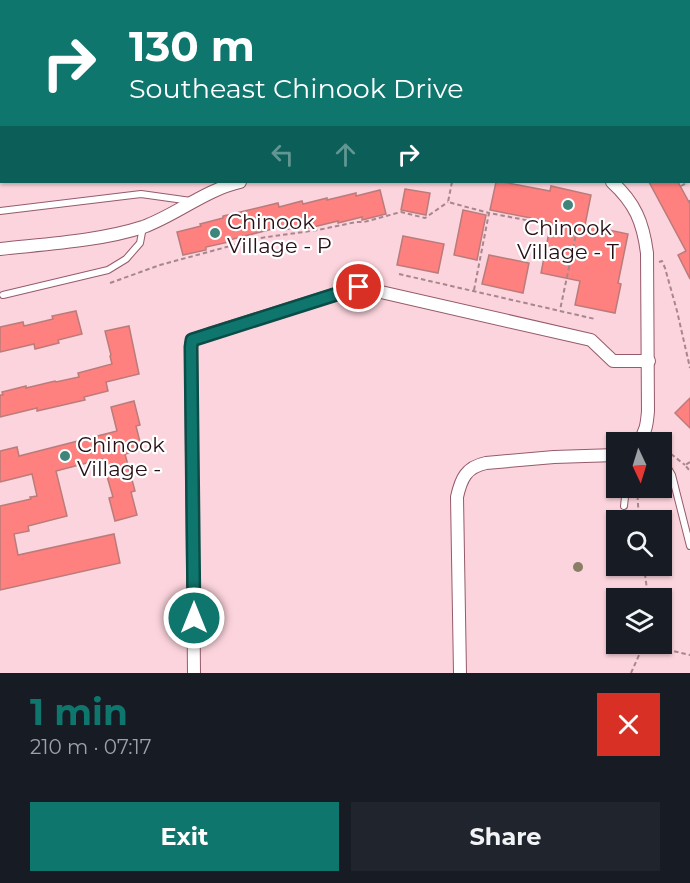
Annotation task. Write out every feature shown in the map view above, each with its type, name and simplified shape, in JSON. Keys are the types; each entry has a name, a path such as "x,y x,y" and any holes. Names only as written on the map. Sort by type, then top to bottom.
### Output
{"street":[{"path":"0,249 76,241 143,227 216,190 237,183"},
{"path":"613,183 625,194 633,207 645,237 649,361 645,432"},
{"path":"194,673 192,340 359,287 591,340 613,361 649,361"},
{"path":"460,673 457,497 462,480 476,465 486,463 606,455"}],"lane":[{"path":"0,211 141,194 195,201"},
{"path":"3,295 108,270 126,259 140,243 143,227"},
{"path":"672,475 690,546"},
{"path":"624,506 625,498"}],"path":[{"path":"110,283 160,265 260,238 364,222 401,212 425,218 448,202 452,183"},
{"path":"681,186 685,183"},
{"path":"448,202 489,213 573,229 576,234 560,310"},
{"path":"474,290 489,213"},
{"path":"657,262 662,261 677,311 690,368"},
{"path":"399,273 595,319"},
{"path":"690,462 685,465 690,471"},
{"path":"672,650 690,655"},
{"path":"631,673 640,654"}],"building":[{"path":"496,183 508,183 550,191 551,186 591,195 585,225 628,234 618,283 621,284 615,313 575,305 580,281 541,273 551,222 490,210"},
{"path":"650,183 679,183 690,204 690,279 678,255 686,251"},
{"path":"405,189 430,193 426,215 401,210"},
{"path":"380,190 386,214 309,228 308,225 284,230 284,226 183,255 177,232 201,226 200,224 223,218 223,216 278,203 279,207 302,201 303,204"},
{"path":"463,210 486,215 477,260 454,255"},
{"path":"403,236 444,244 438,273 397,265"},
{"path":"489,255 529,263 523,293 482,284"},
{"path":"76,311 82,334 35,349 34,344 0,352 0,327 23,322 24,326 53,319 52,316"},
{"path":"129,326 139,374 106,382 108,391 84,397 85,400 0,417 2,392 79,377 78,373 112,364 105,331"},
{"path":"690,398 690,428 675,413"},
{"path":"134,401 140,425 136,426 142,450 125,454 135,491 131,492 137,515 115,521 109,498 113,497 102,459 56,471 67,516 28,526 29,531 14,534 18,555 114,534 120,563 0,590 0,506 37,496 32,474 0,482 0,451 17,447 19,456 117,431 111,407"}],"place":[{"name":"Chinook Village - T","path":"568,205"},
{"name":"Chinook Village - P","path":"215,233"},
{"name":"Chinook Village -","path":"65,456"}],"route":[{"path":"194,618 192,340 359,287"}]}
